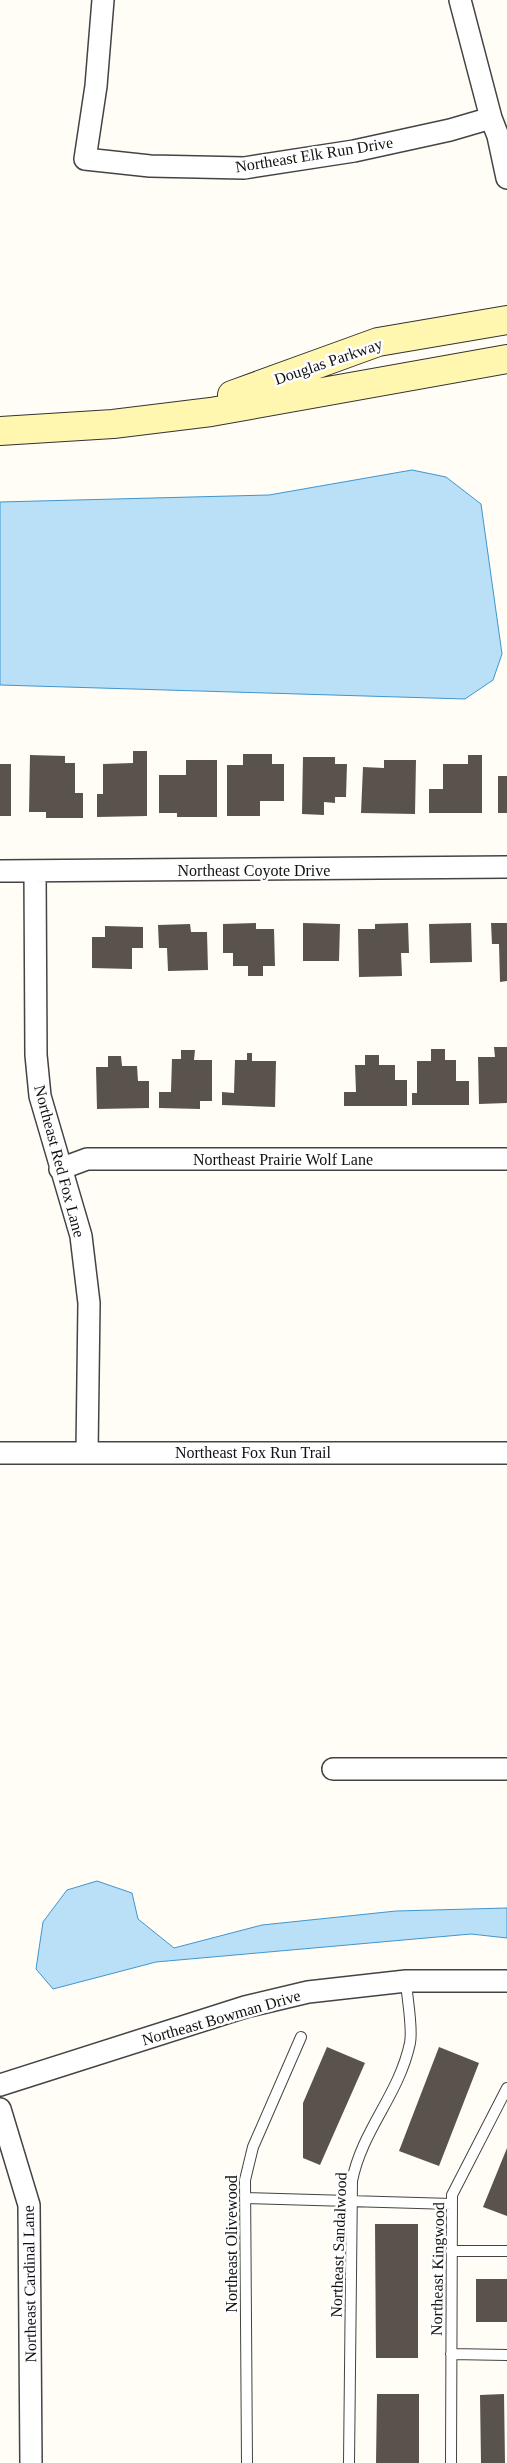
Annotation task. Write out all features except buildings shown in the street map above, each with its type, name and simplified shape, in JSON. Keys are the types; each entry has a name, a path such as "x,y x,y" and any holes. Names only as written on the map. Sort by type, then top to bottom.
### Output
{"street":[{"name":"Northeast Elk Run Drive","path":"103,0 96,86 84,159 150,166 244,168 354,151 491,118"},
{"path":"460,0 491,118 498,136 507,178"},
{"name":"Douglas Parkway","path":"154,419 245,391 378,342 507,320"},
{"name":"Douglas Parkway","path":"0,432 154,419 211,412 507,359"},
{"name":"Northeast Coyote Drive","path":"0,871 507,867"},
{"name":"Northeast Red Fox Lane","path":"35,871 37,1063 40,1096 81,1236 90,1302 87,1452"},
{"name":"Northeast Prairie Wolf Lane","path":"60,1169 87,1159 507,1159"},
{"name":"Northeast Fox Run Trail","path":"0,1453 507,1453"},
{"path":"333,1769 507,1769"},
{"name":"Northeast Bowman Drive","path":"0,2085 245,2007 308,1992 406,1981 507,1981"},
{"name":"Northeast Cardinal Lane","path":"0,2109 29,2205 31,2463"}],"lane":[{"name":"Northeast Sandalwood","path":"350,2463 351,2202 356,2159 398,2082 410,2041 406,1981"},
{"name":"Northeast Olivewood","path":"247,2463 245,2180 253,2147 301,2037"},
{"name":"Northeast Kingwood","path":"451,2463 452,2195 507,2088"},
{"path":"245,2198 452,2204"},
{"path":"451,2250 507,2251"},
{"path":"451,2354 507,2355"}],"water":[{"path":"412,470 446,477 481,504 502,654 493,680 465,699 0,685 0,502 269,495"},
{"path":"97,1881 132,1893 138,1919 174,1948 262,1925 396,1911 507,1908 507,1938 471,1934 156,1962 53,1989 36,1969 43,1922 67,1890"}]}
